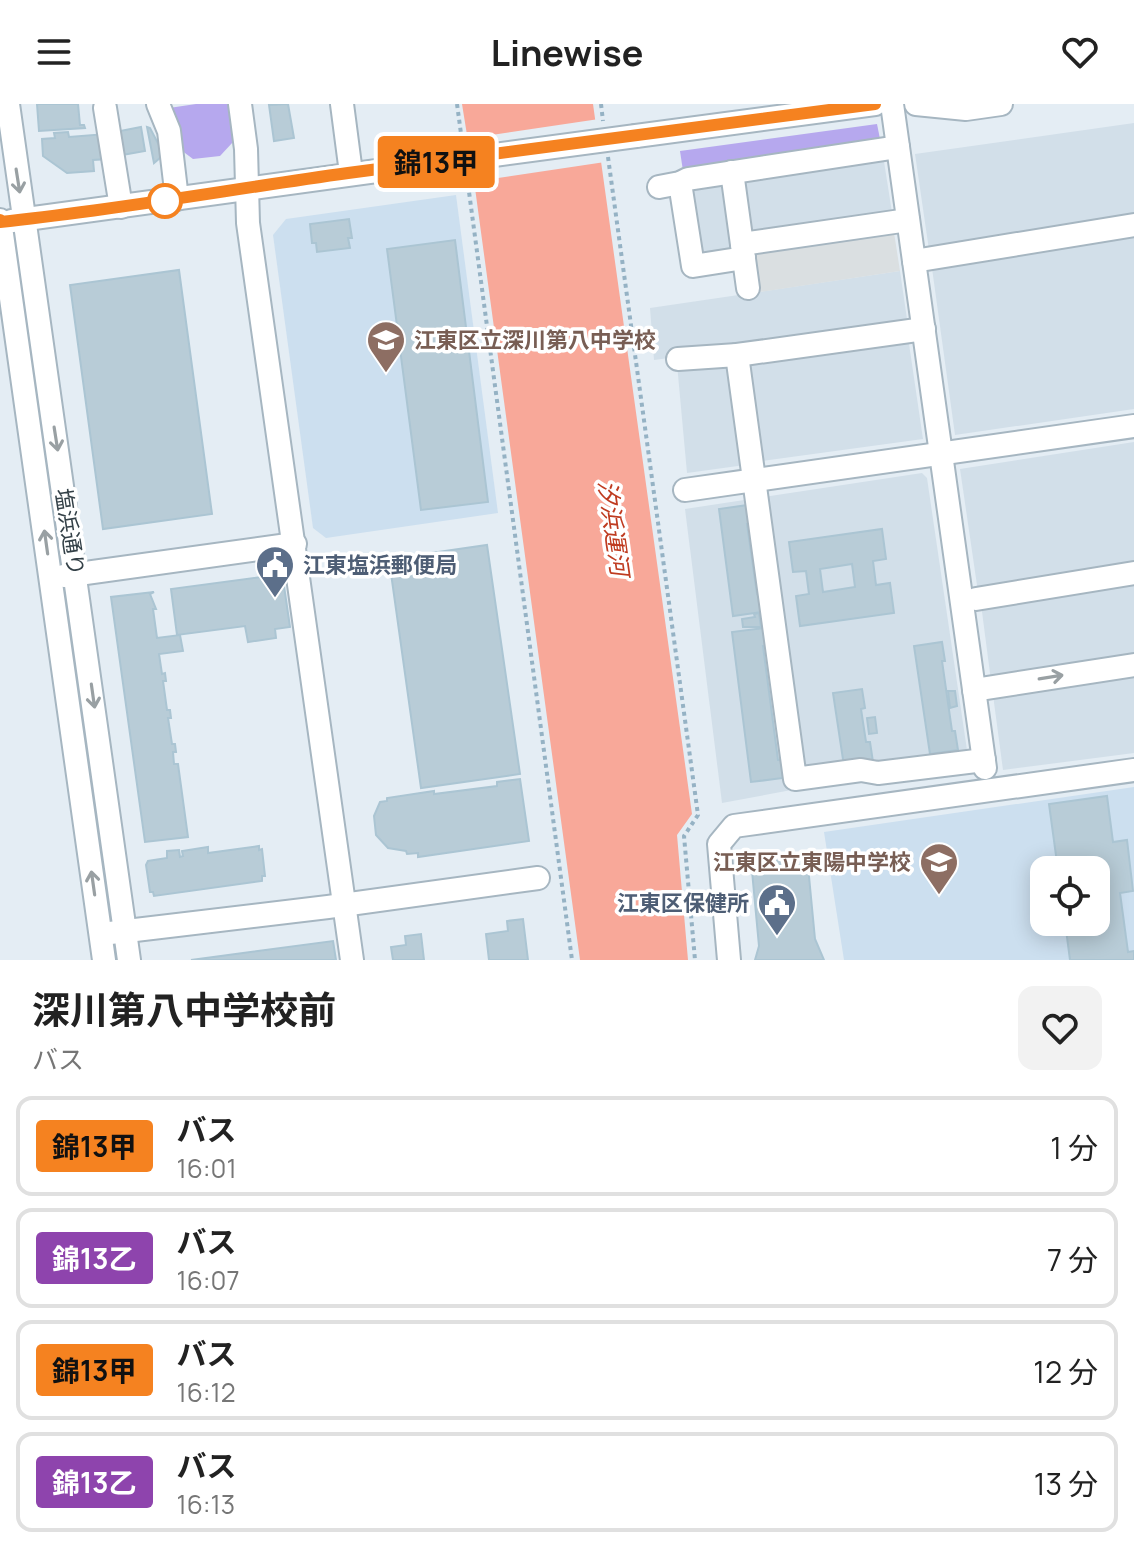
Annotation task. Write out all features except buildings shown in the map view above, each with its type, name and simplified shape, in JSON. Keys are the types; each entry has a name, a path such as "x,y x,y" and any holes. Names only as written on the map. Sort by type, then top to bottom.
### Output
{"street":[{"name":"塩浜通り","path":"8,104 129,960"},
{"path":"158,104 169,131 177,199"},
{"path":"240,104 248,223 352,960"},
{"path":"342,104 351,173"},
{"path":"0,221 875,104"},
{"path":"737,355 795,779 861,770 878,773 985,764 892,104"},
{"path":"916,104 966,109 1001,104"},
{"path":"105,108 121,207"},
{"path":"898,147 676,183 693,266 743,251 908,220"},
{"path":"732,172 748,288"},
{"name":"塩浜通り","path":"0,221 104,960"},
{"path":"914,261 1134,225"},
{"path":"678,359 737,355 924,329"},
{"path":"685,490 1134,426"},
{"path":"51,578 295,544"},
{"path":"976,599 1134,573"},
{"path":"974,690 1134,665"},
{"path":"729,960 719,844 734,826 1134,770"},
{"path":"101,934 538,878"}],"path":[{"path":"457,104 464,151"},
{"path":"601,104 605,136"},
{"path":"607,151 698,815 684,836 695,960"},
{"path":"466,167 572,960"}],"shaded area":[{"path":"228,104 233,142 220,156 193,159 181,150 169,108"},
{"path":"1134,123 1134,220 929,250 915,154"},
{"path":"877,124 880,139 683,171 680,151"},
{"path":"883,155 893,219 747,239 740,184 746,177"},
{"path":"724,182 737,254 695,263 684,188"},
{"name":"江東区立深川第八中学校","path":"456,195 498,513 326,538 313,528 273,235 286,219"},
{"path":"893,226 900,271 753,293 749,249"},
{"path":"1134,233 1134,409 955,435 931,261"},
{"path":"900,271 908,326 654,360 650,308"},
{"path":"25,283 61,542 57,543 20,284"},
{"path":"908,337 923,439 754,462 742,361"},
{"path":"733,358 745,465 687,473 677,364"},
{"path":"1134,442 1134,569 978,592 960,469"},
{"path":"922,473 927,478 968,757 722,803 685,509"},
{"path":"1134,577 1134,659 991,681 981,604"},
{"path":"73,633 107,881 102,882 68,634"},
{"path":"1134,673 1134,753 1003,770 993,695"},
{"name":"江東区立東陽中学校","path":"1134,787 1134,960 844,960 824,832"}],"water":[{"name":"汐浜運河","path":"462,104 593,104 692,814 677,835 688,960 580,960 475,188 462,186 456,139 467,135"}],"pier":[{"path":"599,119 605,162 464,183 458,140"}],"bus line":[{"name":"錦13甲","path":"0,220 24,220 351,173 875,104"}],"place":[{"name":"江東区立深川第八中学校","path":"386,374"},
{"name":"江東塩浜郵便局","path":"275,599"},
{"name":"江東区立東陽中学校","path":"939,896"},
{"name":"江東区保健所","path":"777,937"}]}
